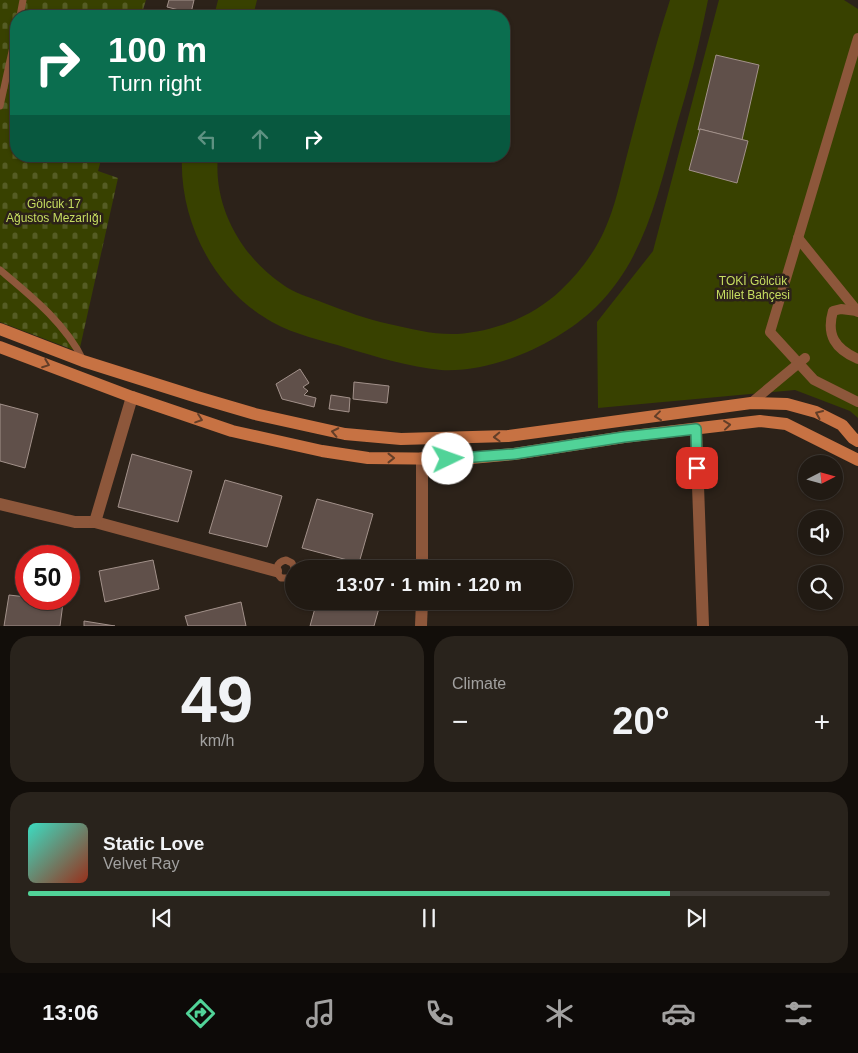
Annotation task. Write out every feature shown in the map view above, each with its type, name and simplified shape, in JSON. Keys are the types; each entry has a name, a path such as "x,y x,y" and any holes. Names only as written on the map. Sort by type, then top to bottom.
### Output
{"main road":[{"path":"0,329 84,360 255,414 345,434 401,439 508,436 752,403 786,404 816,412 842,425 858,441"},
{"path":"0,347 232,431 322,451 368,458 460,459 514,454 624,437 760,421 786,424 858,460"}],"street":[{"path":"858,38 770,332 801,361 814,380 858,402"},
{"path":"798,238 858,312"},
{"path":"858,312 841,309 833,311 830,320 831,332 836,345 858,359"},
{"path":"752,403 801,361"},
{"path":"95,522 132,396"},
{"path":"696,429 703,626"},
{"path":"422,458 422,560"},
{"path":"0,504 75,522 95,522 276,571"},
{"path":"421,626 422,610"}],"lane":[{"path":"0,106 10,60"},
{"path":"0,270 47,310 84,360"},
{"path":"285,560 280,562 276,571 279,576 285,579"}],"green space":[{"name":"Gölcük 17 Ağustos Mezarlığı","path":"0,0 146,0 143,10 10,10 10,162 100,162 98,171 118,178 79,352 0,322"},
{"path":"218,0 257,0 254,10 216,10"},
{"path":"670,0 708,0 691,75 655,202 638,247 626,269 612,289 581,320 545,344 504,361 461,370 429,369 381,358 281,327 251,308 233,292 217,273 194,229 187,205 182,162 218,162 220,193 225,211 233,228 242,244 254,259 267,273 287,287 372,320 440,334 471,333 513,321 539,308 561,290 586,262 601,238 612,212 652,59"},
{"name":"TOKİ Gölcük Millet Bahçesi","path":"719,0 844,0 858,9 858,418 850,411 795,390 598,408 597,322 653,251"}],"building":[{"path":"169,0 194,0 192,10 179,10 167,7"},
{"path":"716,55 759,65 742,140 698,130"},
{"path":"700,129 748,141 737,183 689,170"},
{"path":"300,369 309,383 303,387 308,391 304,395 316,398 314,407 282,399 276,384"},
{"path":"354,382 389,386 387,403 353,399"},
{"path":"331,395 350,398 349,412 329,409"},
{"path":"0,404 38,414 25,468 0,461"},
{"path":"132,454 192,471 178,522 118,507"},
{"path":"225,480 282,496 267,547 209,533"},
{"path":"317,499 373,514 360,560 348,560 302,548"},
{"path":"153,560 159,589 105,602 99,571"},
{"path":"9,595 15,596 15,610 62,610 60,626 4,626"},
{"path":"241,602 246,626 188,626 185,616"},
{"path":"314,610 378,610 374,626 310,626"},
{"path":"84,621 115,626 84,626"}],"route":[{"path":"448,459 514,454 624,437 696,429 697,468"}]}
